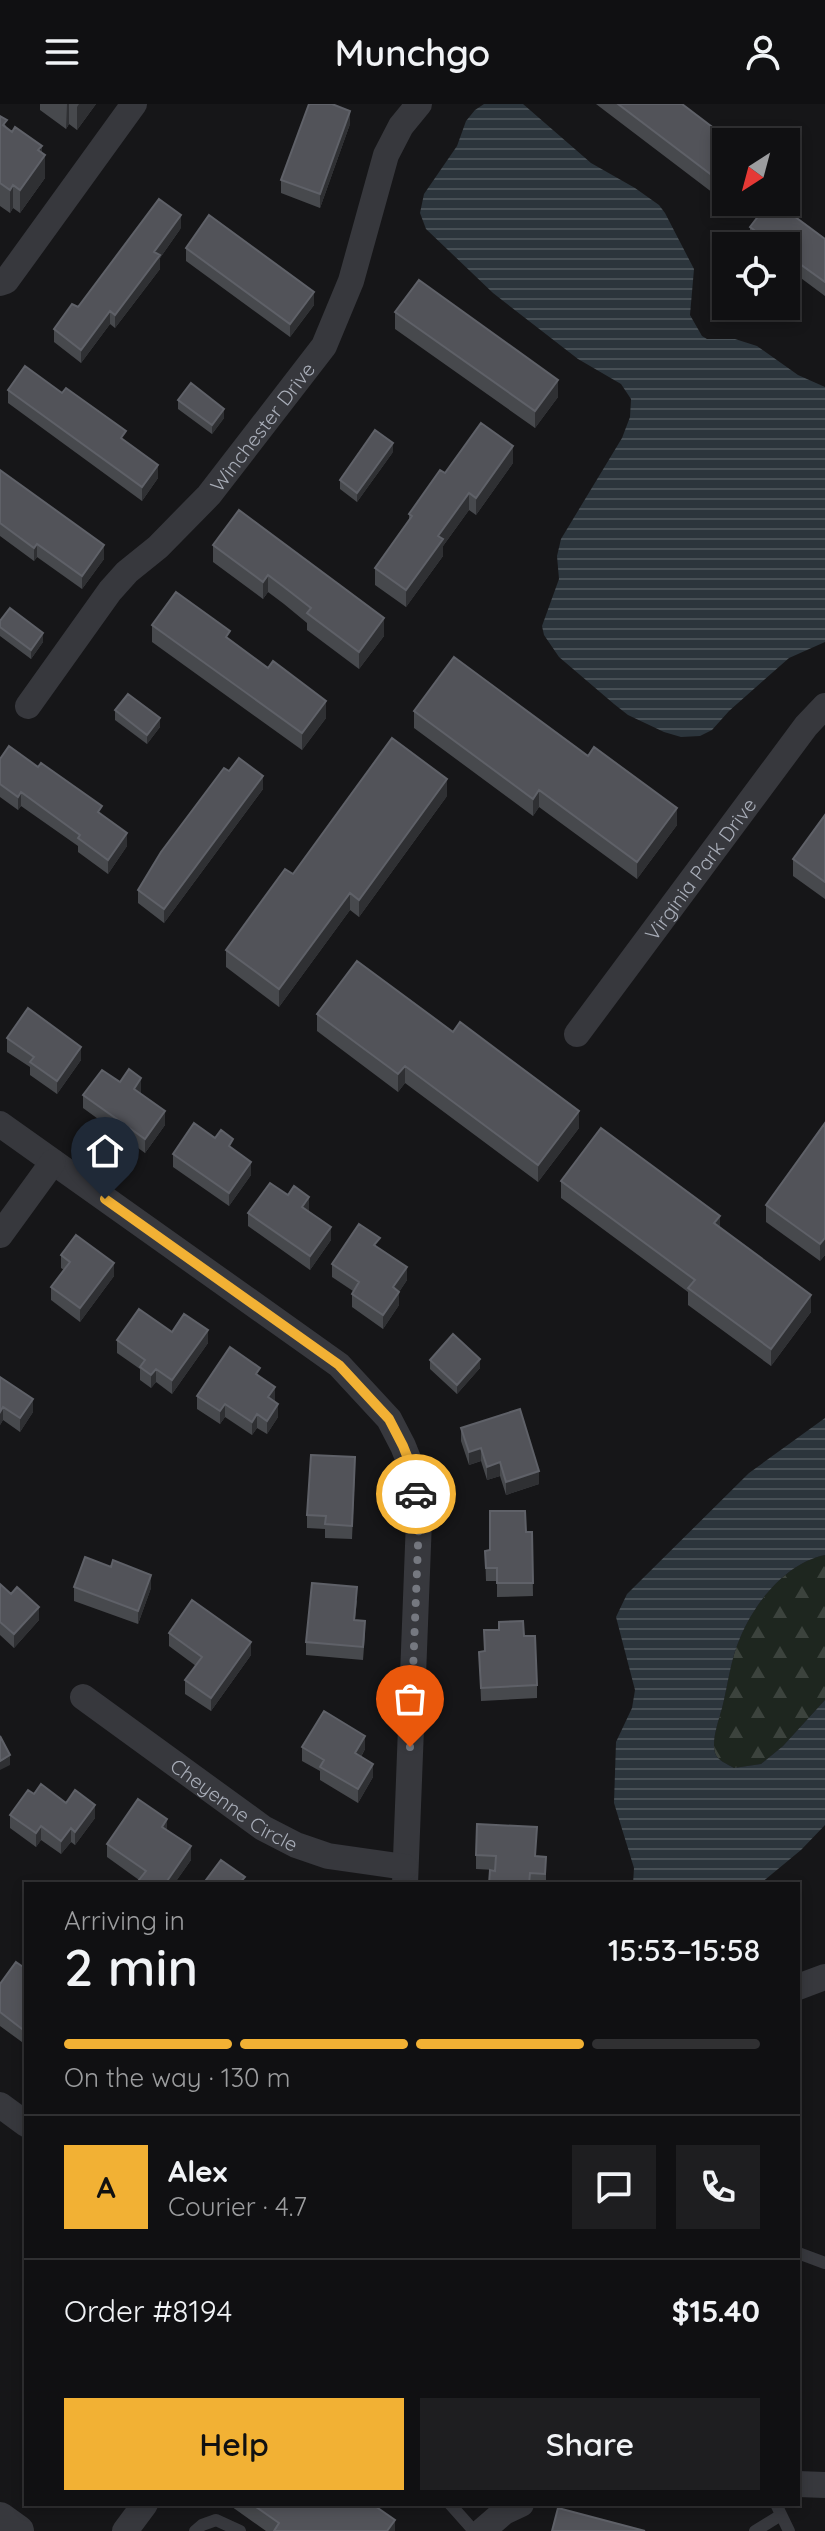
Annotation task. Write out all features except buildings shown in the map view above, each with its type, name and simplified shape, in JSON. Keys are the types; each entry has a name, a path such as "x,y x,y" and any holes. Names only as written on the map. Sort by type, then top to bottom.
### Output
{"street":[{"path":"0,283 6,281 134,104"},
{"name":"Winchester Drive","path":"28,706 110,591 209,495 324,346 351,281 386,155 401,126 419,104"},
{"name":"Virginia Park Drive","path":"577,1034 806,726 825,706"},
{"path":"0,1124 339,1365 389,1419 413,1471 419,1520 405,1875"},
{"path":"0,1235 53,1162"},
{"name":"Cheyenne Circle","path":"83,1697 263,1828 296,1845 328,1856 405,1875"},
{"path":"800,1986 825,1977"},
{"path":"0,2105 24,2123"},
{"path":"800,2484 825,2485"},
{"path":"125,2531 144,2506"},
{"path":"482,2531 516,2506"}],"lane":[{"path":"800,2254 825,2263"},
{"path":"452,2506 474,2531"},
{"path":"755,2531 778,2510 789,2531"},
{"path":"195,2531 216,2520 240,2531"}],"green space":[{"path":"825,1555 825,1700 783,1746 761,1764 734,1768 716,1755 714,1741 740,1638 763,1598 785,1575 811,1559"}],"shaded area":[{"path":"484,104 523,104 591,163 659,205 694,269 690,315 702,336 707,339 735,339 757,346 798,375 825,387 825,642 789,658 712,730 700,736 681,737 628,715 559,657 544,635 542,626 559,579 557,556 561,539 622,438 630,417 631,399 621,384 578,359 493,293 426,229 420,213 424,194 457,146 466,121"},
{"path":"825,1418 825,1555 797,1566 785,1575 763,1598 746,1624 734,1654 714,1747 718,1758 734,1768 761,1764 783,1746 825,1700 825,1825 762,1882 633,1882 634,1868 614,1803 616,1742 632,1708 635,1690 616,1617 627,1594 749,1473"}],"way so far":[{"path":"410,1747 419,1520 416,1494"}],"route":[{"path":"105,1199 339,1365 389,1419 413,1471 416,1494"}]}
